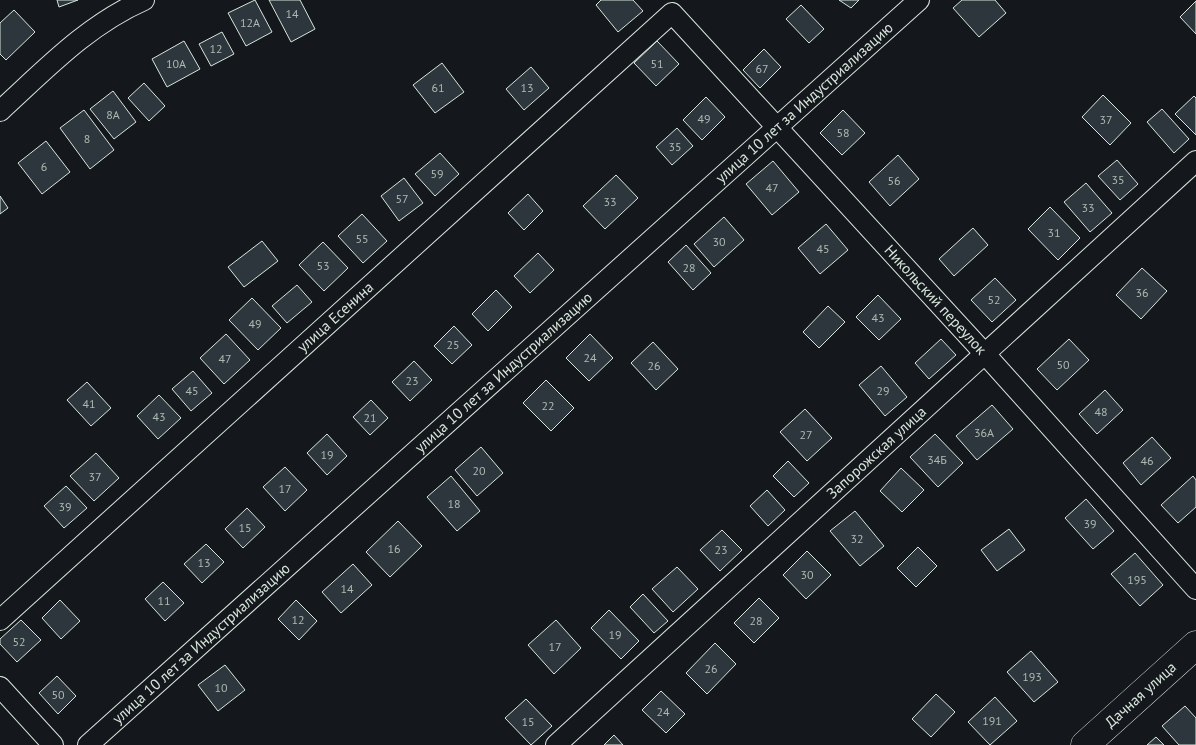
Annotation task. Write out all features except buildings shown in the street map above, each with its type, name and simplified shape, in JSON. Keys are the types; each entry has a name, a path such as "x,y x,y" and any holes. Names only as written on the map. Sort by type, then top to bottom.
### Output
{"street":[{"path":"0,111 89,31 124,9 144,0"},
{"name":"улица 10 лет за Индустриализацию","path":"88,745 919,0"},
{"name":"Никольский переулок","path":"672,13 985,354 1196,589"},
{"name":"улица Есенина","path":"0,620 672,13"},
{"name":"Запорожская улица","path":"556,745 1196,161"},
{"name":"Дачная улица","path":"1085,745 1196,645"},
{"path":"0,687 53,745"}]}
